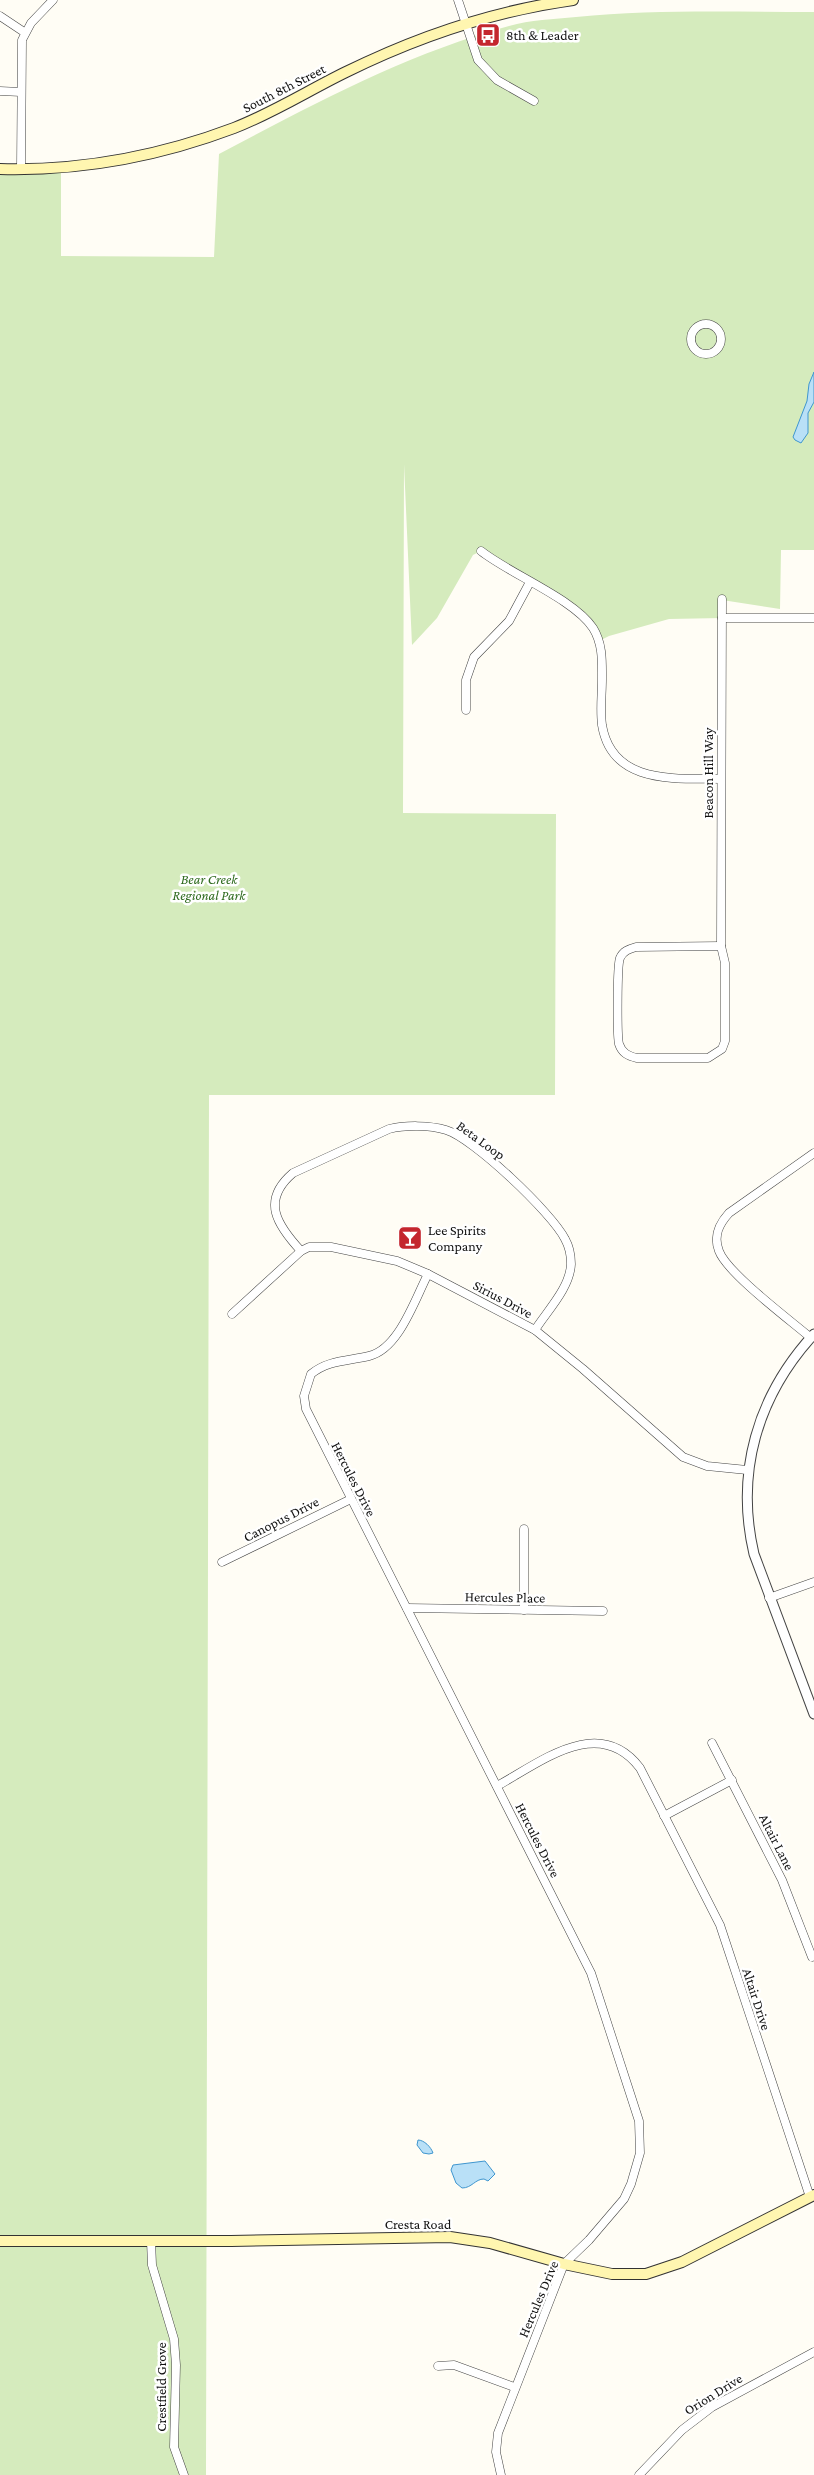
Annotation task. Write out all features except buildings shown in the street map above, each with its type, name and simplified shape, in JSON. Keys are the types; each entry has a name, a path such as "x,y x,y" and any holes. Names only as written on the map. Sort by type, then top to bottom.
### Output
{"main road":[{"name":"South 8th Street","path":"0,168 21,169 100,162 172,148 206,138 255,119 388,52 464,23 536,6 573,0"},
{"name":"Cresta Road","path":"0,2241 450,2237 490,2243 564,2264 631,2276 663,2269 812,2196"}],"street":[{"path":"21,169 21,48 24,32 53,0"},
{"path":"458,0 464,23 478,60 488,72 534,101"},
{"path":"0,16 24,32"},
{"path":"0,91 21,92"},
{"path":"710,324 719,332 721,343 713,353 702,354 692,347 691,336 698,326 710,324"},
{"path":"481,551 576,610 594,629 602,654 602,725 606,737 620,759 630,768 658,778 720,779"},
{"path":"466,710 466,680 474,656 509,621 530,582"},
{"name":"Beacon Hill Way","path":"721,946 636,947 624,953 619,964 619,1037 623,1052 628,1056 637,1058 708,1058 716,1055 722,1049 725,1040 725,963 721,946 722,600"},
{"path":"722,618 814,618"},
{"name":"Beta Loop","path":"301,1251 281,1229 275,1209 278,1190 284,1180 293,1173 389,1129 398,1127 445,1130 456,1135 510,1177 536,1203 564,1236 568,1245 571,1265 566,1282 535,1330"},
{"path":"814,1153 729,1213 721,1221 716,1240 718,1250 728,1267 812,1336 788,1366 772,1394 760,1424 747,1470 749,1532 769,1598 814,1714"},
{"name":"Sirius Drive","path":"301,1251 309,1247 331,1246 397,1261 428,1274 535,1330 583,1369 683,1457 707,1466 747,1470"},
{"path":"232,1314 301,1251"},
{"name":"Hercules Drive","path":"428,1274 397,1334 389,1345 370,1356 329,1362 311,1374 304,1396 306,1409 591,1973 640,2121 641,2137 638,2161 624,2199 589,2240 564,2264 514,2387 496,2441 501,2475"},
{"name":"Canopus Drive","path":"222,1562 351,1498"},
{"path":"524,1528 524,1610"},
{"path":"769,1598 814,1582"},
{"name":"Hercules Place","path":"406,1608 603,1611"},
{"name":"Altair Drive","path":"496,1786 566,1749 583,1743 597,1742 621,1748 633,1758 640,1768 720,1925 812,2196"},
{"name":"Altair Lane","path":"712,1743 782,1880 812,1956"},
{"path":"664,1816 732,1780"},
{"name":"Crestfield Grove","path":"151,2241 152,2265 174,2340 176,2365 174,2447 184,2475"},
{"name":"Orion Drive","path":"639,2475 682,2430 712,2406 814,2352"},
{"path":"438,2366 454,2365 514,2387"}],"green space":[{"name":"Bear Creek Regional Park","path":"814,12 814,550 781,550 780,609 722,600 722,618 669,619 609,636 599,641 585,618 481,551 473,555 437,618 412,645 404,464 403,813 556,814 555,1095 209,1095 206,2475 0,2475 0,175 61,171 61,256 214,257 219,154 324,99 396,66 471,38 509,26 534,21 635,13"}],"water":[{"path":"814,372 814,402 808,413 808,433 801,443 793,437 807,401 809,384"},
{"path":"418,2140 427,2144 433,2153 423,2153 417,2145"},
{"path":"485,2161 495,2174 488,2181 481,2179 468,2187 462,2188 456,2183 451,2170 453,2165"}],"place":[{"name":"8th & Leader","path":"488,35"},
{"name":"Lee Spirits Company","path":"410,1238"}]}
